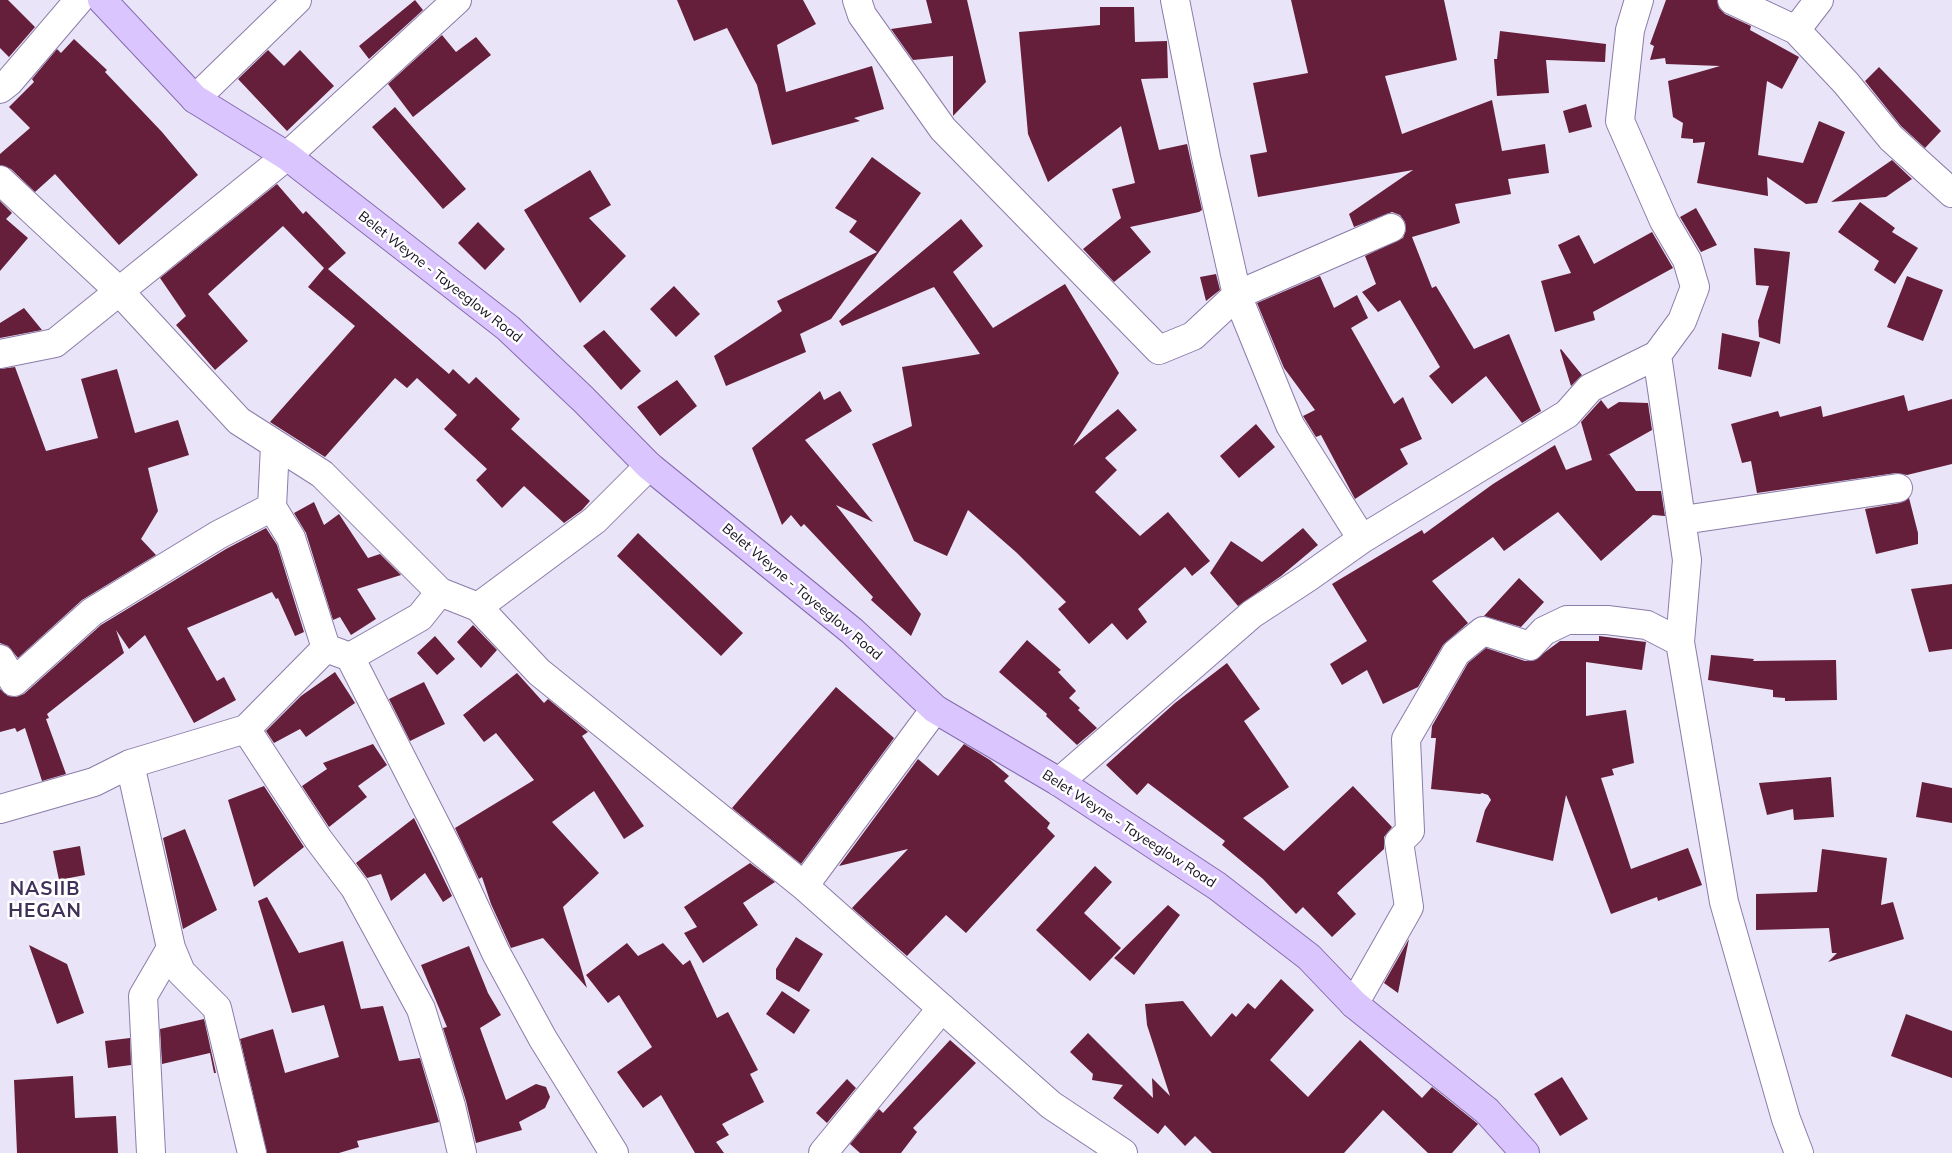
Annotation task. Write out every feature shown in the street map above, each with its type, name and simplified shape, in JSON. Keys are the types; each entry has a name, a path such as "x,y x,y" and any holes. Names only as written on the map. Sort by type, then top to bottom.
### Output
{"main road":[{"name":"Belet Weyne - Tayeeglow Road","path":"102,0 195,99 287,156 508,328 584,399 649,466 852,632 935,709 1059,782 1217,886 1309,957 1354,1004 1487,1111 1525,1153"}],"street":[{"path":"0,89 9,82 79,0"},
{"path":"195,99 297,0"},
{"path":"0,354 55,343 287,156 457,0"},
{"path":"857,0 862,14 943,129 1159,350 1193,336 1237,295 1391,228"},
{"path":"1175,0 1206,157 1237,295 1290,425 1362,539"},
{"path":"1059,782 1252,614 1362,539 1567,414 1590,388 1657,355 1682,321 1695,287 1687,260 1664,221 1620,121 1630,30 1639,0"},
{"path":"1732,0 1796,30 1846,83 1891,138 1952,193"},
{"path":"1796,30 1819,0"},
{"path":"0,180 119,291 239,421 275,446 322,474 440,592 478,607 539,672 804,886 1051,1105 1123,1153"},
{"path":"1657,355 1683,520 1687,560 1680,642 1724,902 1786,1119 1799,1153"},
{"path":"275,446 272,508 291,538 338,652 449,851 496,953 543,1039 614,1153"},
{"path":"478,607 595,520 649,466"},
{"path":"1683,520 1898,488"},
{"path":"0,659 14,682 92,612 218,535 272,508"},
{"path":"0,809 94,782 130,764 246,729 338,652 420,617 440,592"},
{"path":"1354,1004 1409,907 1399,842 1410,831 1406,738 1456,653 1484,632 1530,646 1544,631 1567,620 1607,620 1647,625 1680,642"},
{"path":"804,886 935,709"},
{"path":"246,729 318,839 355,888 421,1009 451,1106 462,1153"},
{"path":"130,764 171,948 181,972 217,1008 252,1153"},
{"path":"151,1153 143,996 171,948"},
{"path":"823,1153 942,1008"}],"building":[{"path":"0,0 8,0 35,27 9,57 0,48"},
{"path":"415,0 423,10 369,59 359,46"},
{"path":"677,0 803,0 816,24 777,45 786,92 872,66 884,109 854,118 860,121 772,145 757,85 727,28 694,41"},
{"path":"926,0 967,0 986,82 953,116 953,56 913,60 891,29 932,23"},
{"path":"1291,0 1444,0 1457,60 1385,76 1402,134 1492,100 1502,151 1545,144 1549,173 1508,179 1511,194 1455,204 1460,223 1412,237 1432,288 1436,286 1474,349 1509,334 1541,411 1522,423 1486,376 1452,404 1429,376 1440,367 1400,300 1378,312 1362,292 1376,284 1365,256 1403,238 1406,230 1405,222 1400,215 1392,212 1354,227 1349,214 1413,170 1258,197 1250,155 1267,152 1253,83 1308,73"},
{"path":"1666,0 1717,0 1719,8 1725,14 1751,26 1750,30 1799,57 1782,89 1767,81 1758,155 1803,163 1819,121 1845,132 1817,203 1806,204 1767,177 1768,196 1697,183 1705,142 1693,143 1693,139 1681,138 1683,123 1673,117 1668,81 1720,66 1666,64 1665,58 1650,60 1654,46 1650,44"},
{"path":"1100,7 1134,7 1135,42 1167,41 1168,78 1141,79 1159,150 1187,144 1202,210 1130,227 1151,252 1114,282 1083,249 1121,218 1112,189 1135,183 1121,126 1048,182 1028,134 1019,32 1100,25"},
{"path":"1500,31 1606,44 1605,62 1546,60 1549,93 1497,96 1494,59 1497,59"},
{"path":"442,35 456,52 476,37 491,55 413,117 388,84"},
{"path":"74,39 107,70 105,72 162,132 198,175 119,245 55,174 35,192 11,169 0,165 0,154 30,128 9,107 34,82 32,79 57,49 61,53"},
{"path":"268,50 284,66 300,50 334,86 287,131 238,79"},
{"path":"1879,67 1941,131 1925,148 1901,126 1865,81"},
{"path":"1586,104 1592,127 1569,133 1563,111"},
{"path":"395,107 466,189 443,209 372,127"},
{"path":"872,157 921,193 831,319 800,334 806,352 726,386 714,356 782,311 777,301 877,252 849,232 857,221 835,208"},
{"path":"1892,160 1912,179 1886,197 1831,202"},
{"path":"590,170 611,205 589,218 626,256 580,303 524,210"},
{"path":"277,184 303,214 306,211 346,253 328,269 449,374 453,369 469,384 476,377 520,419 511,429 590,501 582,510 564,523 524,486 502,508 476,480 487,469 444,429 457,415 417,378 407,388 395,378 325,457 270,422 355,326 308,287 324,268 283,226 208,294 248,341 215,370 176,325 186,316 160,278"},
{"path":"0,201 12,213 6,219 28,238 0,271"},
{"path":"1860,202 1895,228 1892,232 1918,248 1895,284 1874,270 1879,261 1838,232"},
{"path":"1696,208 1717,245 1701,252 1680,217"},
{"path":"961,219 983,246 953,272 993,328 1065,284 1119,373 1073,446 1118,409 1137,430 1105,458 1117,470 1095,492 1140,536 1168,512 1210,561 1192,576 1185,567 1138,609 1147,622 1127,640 1112,623 1089,644 1058,609 1066,602 1017,553 968,510 947,556 914,541 872,444 912,426 902,367 980,354 934,287 842,326 839,321"},
{"path":"478,222 505,249 485,270 458,243"},
{"path":"1652,232 1673,268 1593,312 1595,320 1555,332 1541,281 1571,273 1558,245 1579,235 1594,264"},
{"path":"1754,248 1790,252 1780,344 1759,337 1758,321 1769,286 1756,285"},
{"path":"1216,274 1220,290 1206,301 1200,277"},
{"path":"1320,276 1334,308 1357,295 1368,318 1351,328 1394,404 1403,397 1422,439 1400,449 1408,464 1355,499 1321,435 1316,437 1303,416 1315,410 1284,368 1257,303"},
{"path":"1907,276 1943,290 1923,341 1887,327"},
{"path":"674,286 700,314 676,337 650,309"},
{"path":"24,308 42,330 0,338 0,323"},
{"path":"604,330 641,371 621,390 583,346"},
{"path":"1722,333 1760,342 1751,377 1718,369"},
{"path":"1560,350 1582,375 1571,386"},
{"path":"15,367 46,451 98,438 81,379 117,369 135,433 178,420 189,455 148,468 158,511 141,539 156,555 82,600 18,658 8,646 0,643 0,369"},
{"path":"677,380 697,406 660,436 637,407"},
{"path":"820,391 824,400 840,391 852,411 805,440 873,522 836,505 921,614 911,636 871,600 873,597 804,524 801,527 791,515 782,525 752,448"},
{"path":"1904,395 1908,411 1952,399 1952,464 1907,475 1896,473 1757,493 1751,461 1742,463 1731,424 1778,411 1780,417 1821,406 1823,417"},
{"path":"1601,400 1608,409 1619,402 1648,403 1652,430 1609,454 1636,491 1661,491 1665,516 1653,515 1601,561 1558,512 1504,551 1493,537 1432,581 1468,623 1443,645 1418,687 1383,704 1367,670 1342,685 1330,664 1367,641 1332,584 1422,530 1424,534 1493,484 1555,445 1566,470 1592,460 1581,422"},
{"path":"1256,424 1275,447 1239,478 1220,456"},
{"path":"1909,498 1918,533 1918,544 1876,554 1865,509 1900,503"},
{"path":"314,502 324,525 339,514 368,558 380,554 401,575 357,589 376,619 351,635 340,617 333,620 306,533 294,513"},
{"path":"266,528 277,545 304,632 295,636 278,598 276,599 272,592 187,628 217,681 224,677 236,700 194,723 145,635 129,649 116,630 124,653 47,714 49,718 46,719 66,774 42,781 25,728 17,732 15,728 0,732 0,689 8,696 16,697 24,694 101,625 226,549"},
{"path":"1303,528 1318,545 1281,576 1238,606 1210,573 1231,541 1262,562"},
{"path":"638,533 743,633 721,656 617,556"},
{"path":"1519,578 1544,602 1521,627 1484,616"},
{"path":"1952,584 1952,649 1929,652 1911,589"},
{"path":"473,625 497,650 481,668 457,642"},
{"path":"435,636 455,659 437,675 417,653"},
{"path":"1599,636 1646,642 1642,670 1586,662 1586,716 1626,710 1634,763 1612,769 1614,775 1601,778 1631,869 1688,848 1702,885 1658,901 1657,897 1611,914 1566,795 1553,861 1476,842 1485,810 1491,800 1488,795 1431,789 1436,738 1431,738 1432,726 1468,663 1486,648 1525,661 1533,661 1560,641 1599,641"},
{"path":"1027,640 1061,670 1058,672 1076,691 1069,698 1080,708 1078,710 1097,728 1077,745 1046,716 1047,714 999,672"},
{"path":"1711,655 1754,659 1753,661 1836,660 1837,700 1785,701 1785,698 1773,697 1773,690 1708,680"},
{"path":"1227,663 1260,709 1244,721 1289,787 1243,818 1284,851 1353,786 1392,827 1384,837 1384,849 1337,893 1356,914 1332,937 1303,907 1296,914 1263,879 1222,845 1225,841 1148,783 1137,795 1106,765 1175,703"},
{"path":"335,672 355,703 306,737 300,729 274,743 266,731 301,696"},
{"path":"517,673 544,703 548,699 588,732 582,736 644,826 624,839 594,791 552,822 599,873 563,907 587,988 543,938 511,948 491,904 482,877 479,879 455,828 534,780 496,733 484,742 463,715"},
{"path":"424,682 445,724 410,741 389,699"},
{"path":"836,687 894,738 801,864 732,808"},
{"path":"373,744 387,765 358,786 367,797 329,827 302,786 327,769 323,763"},
{"path":"964,744 990,760 1009,776 1004,781 1050,823 1047,828 1055,836 966,933 946,915 907,956 852,908 908,849 839,866 918,759 938,776"},
{"path":"1831,777 1834,817 1794,820 1793,809 1767,815 1759,783"},
{"path":"1922,782 1952,788 1952,823 1916,817"},
{"path":"264,786 304,847 254,887 228,800"},
{"path":"414,818 452,896 443,902 425,873 391,901 381,874 367,878 356,863"},
{"path":"185,829 217,910 183,929 163,838"},
{"path":"80,846 85,875 59,880 53,851"},
{"path":"1822,849 1887,858 1881,905 1893,902 1904,939 1828,962 1837,953 1832,953 1829,928 1756,930 1756,894 1817,892"},
{"path":"750,863 775,882 743,903 758,925 703,963 684,933 697,927 684,907"},
{"path":"1095,866 1112,882 1084,913 1121,948 1090,981 1036,930"},
{"path":"267,897 299,953 343,941 361,1009 383,1006 399,1061 420,1058 439,1122 357,1141 359,1147 339,1153 267,1153 240,1039 273,1029 285,1073 339,1057 324,1005 292,1013 258,901"},
{"path":"1168,905 1180,915 1134,975 1114,958"},
{"path":"796,937 823,954 799,992 776,979 776,969"},
{"path":"1409,939 1398,993 1384,983"},
{"path":"627,943 638,956 663,943 683,965 690,960 717,1018 728,1012 758,1070 750,1074 764,1102 722,1124 729,1135 716,1142 724,1153 695,1153 661,1095 643,1108 617,1072 652,1047 619,995 608,1003 586,975"},
{"path":"29,945 67,964 84,1013 57,1024"},
{"path":"469,946 488,993 501,1015 480,1028 506,1100 536,1084 546,1087 550,1097 545,1108 519,1122 522,1130 476,1143 466,1101 443,1028 447,1027 421,965"},
{"path":"1281,979 1314,1010 1270,1060 1308,1097 1360,1040 1422,1098 1432,1087 1478,1124 1452,1153 1428,1153 1383,1110 1344,1153 1212,1153 1195,1136 1185,1146 1165,1125 1158,1134 1113,1098 1123,1085 1092,1080 1093,1074 1070,1052 1088,1033 1153,1098 1152,1078 1170,1096 1147,1025 1145,1004 1183,1001 1211,1037 1232,1013 1236,1017 1248,1003 1255,1009"},
{"path":"782,991 810,1010 794,1034 766,1014"},
{"path":"1906,1014 1952,1031 1952,1078 1891,1056"},
{"path":"204,1019 216,1073 214,1073 210,1053 162,1064 160,1029"},
{"path":"130,1038 131,1065 108,1068 105,1041"},
{"path":"950,1040 976,1063 913,1128 917,1132 901,1153 860,1153 850,1144 879,1109 883,1113"},
{"path":"73,1076 75,1118 116,1116 118,1153 17,1153 14,1080"},
{"path":"1562,1077 1588,1119 1560,1136 1534,1094"},
{"path":"847,1079 856,1088 827,1123 816,1113"}],"district":[{"name":"NASIIB HEGAN","path":"45,900"}]}
